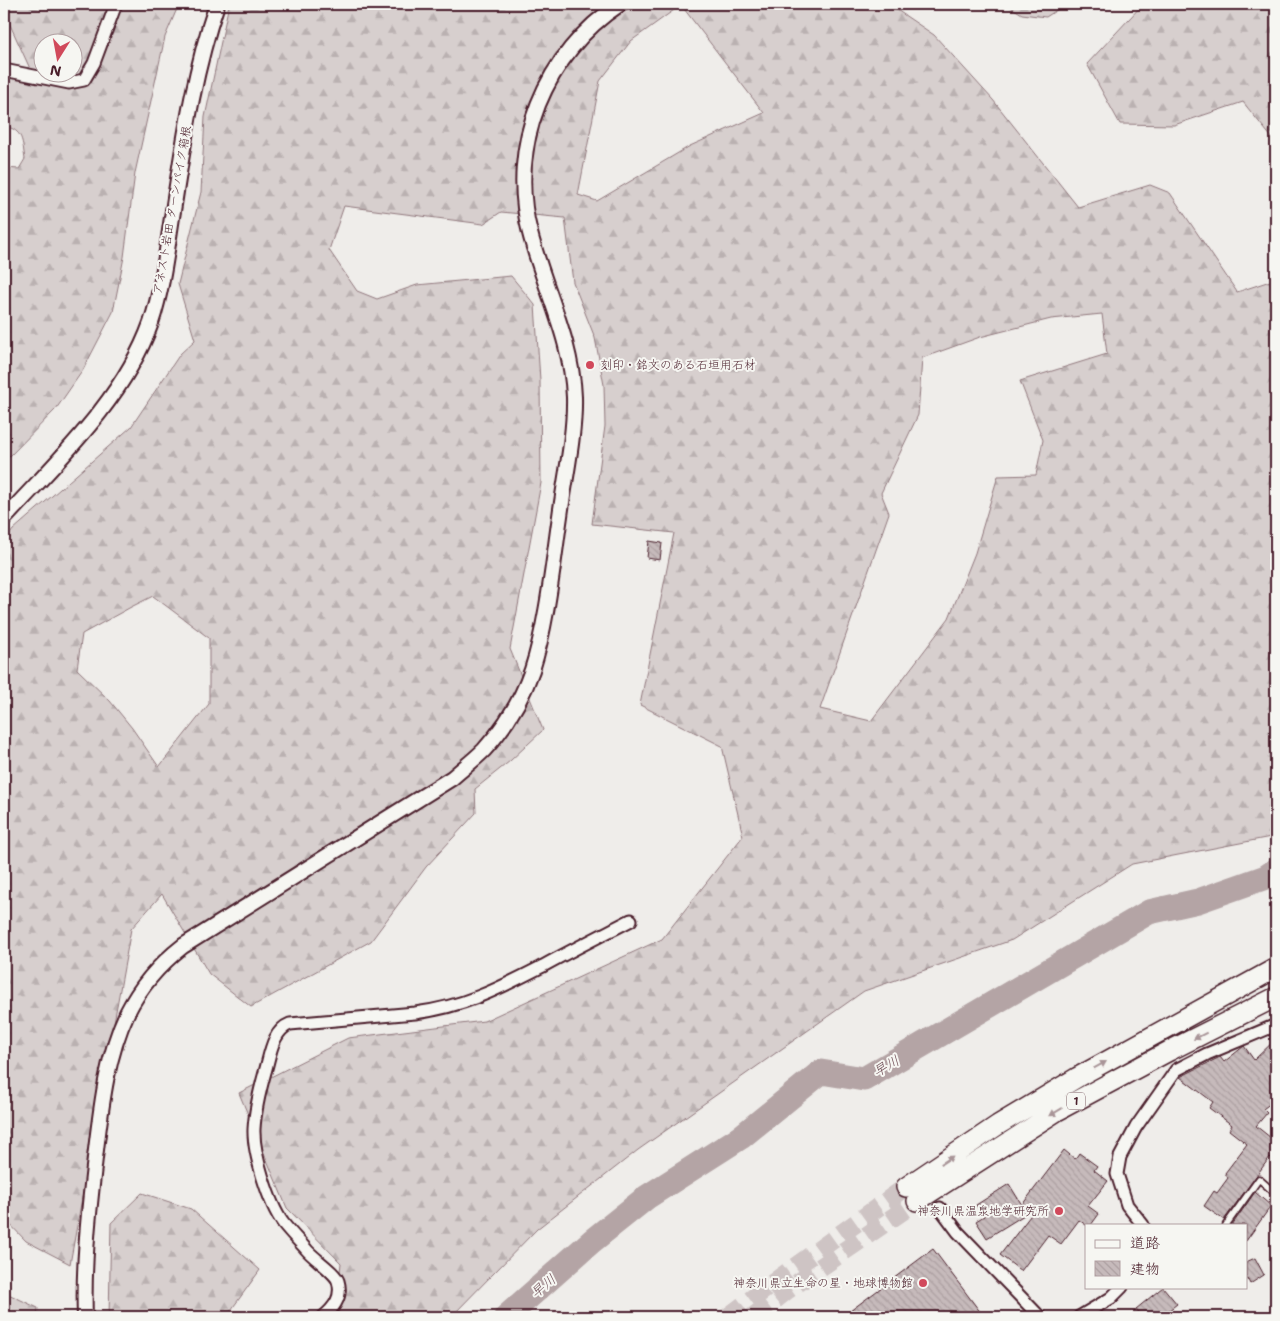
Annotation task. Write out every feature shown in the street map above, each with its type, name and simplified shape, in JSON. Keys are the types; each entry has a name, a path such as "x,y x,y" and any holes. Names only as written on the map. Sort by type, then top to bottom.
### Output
{"highway":[{"name":"1","path":"1276,968 1078,1077 998,1125 911,1194 1057,1111 1169,1051 1276,997"},
{"name":"1","path":"1178,1022 1276,976"},
{"name":"1","path":"1243,1014 1276,1002"}],"street":[{"path":"4,70 70,83 84,80 94,64 116,4"},
{"name":"アネスト岩田 ターンパイク箱根","path":"4,519 108,402 135,358 151,323 161,283 187,121 200,62 217,4"},
{"path":"85,1317 84,1294 89,1207 99,1124 109,1064 118,1034 139,993 166,960 183,946 452,778 483,751 497,734 521,696 532,670 542,631 555,550 572,430 574,397 568,355 530,233 522,188 526,143 535,109 549,79 564,55 607,12 620,4"},
{"path":"323,1317 334,1307 338,1299 340,1290 337,1279 308,1252 282,1222 273,1205 256,1154 254,1129 258,1105 269,1057 278,1031 290,1024 415,1014 469,1002 512,982 631,920"},
{"path":"1142,1224 1127,1205 1117,1174 1120,1158 1136,1127 1176,1070 1207,1054 1276,1025"},
{"path":"940,1208 958,1232 1040,1317"},
{"path":"1079,1317 1111,1298 1121,1288"}],"lane":[{"path":"1227,1224 1259,1179 1276,1194"}],"green space":[{"path":"4,4 179,4 165,37 135,173 124,257 113,312 83,370 56,409 8,458 4,469 4,168 19,169 25,159 19,134 15,130 4,126 4,73 37,84 36,82 82,82 82,32 32,32 32,73 4,15"},
{"path":"229,4 888,4 934,35 993,100 1078,207 1150,185 1170,193 1237,292 1276,279 1276,836 1132,864 1012,940 864,991 638,1150 537,1229 451,1317 335,1317 341,1263 287,1208 239,1093 348,1038 484,1021 662,939 743,836 722,746 640,705 674,533 592,524 605,426 604,385 595,338 573,282 565,218 501,212 483,224 344,206 329,250 357,291 377,299 417,285 511,276 535,305 540,380 541,483 510,649 543,730 510,761 475,789 476,813 426,867 371,941 251,1007 209,974 162,894 131,929 70,1264 26,1241 4,1218 4,542 13,530 131,427 180,354 195,340 178,284 201,192 205,117","holes":["681,5 764,113 690,146 597,201 578,195 600,81 631,41","1102,314 1107,354 1020,381 1043,440 1036,475 998,476 975,553 949,618 871,721 820,709 889,513 881,493 918,415 922,358 980,337 1051,319","153,596 209,638 209,704 159,767 132,728 110,701 77,669 82,634"]},
{"path":"1006,4 1066,4 1046,17 1022,14"},
{"path":"1143,4 1276,4 1276,143 1243,102 1174,125 1120,124 1087,64"},
{"path":"142,1193 191,1209 260,1270 226,1317 109,1317 111,1223"},
{"path":"4,1292 38,1308 37,1317 4,1317"}],"building":[{"path":"649,541 662,543 660,560 647,558"},
{"path":"1276,1039 1276,1099 1263,1109 1267,1113 1256,1126 1276,1142 1276,1162 1270,1157 1224,1220 1204,1206 1214,1191 1217,1193 1228,1178 1225,1173 1247,1144 1229,1130 1232,1125 1209,1108 1213,1102 1180,1077 1220,1057 1224,1062 1244,1046 1254,1060"},
{"name":"神奈川県温泉地学研究所","path":"1064,1150 1075,1159 1079,1153 1097,1166 1094,1170 1108,1181 1088,1206 1099,1214 1092,1224 1085,1224 1079,1220 1061,1244 1048,1235 1021,1271 1000,1255 1037,1207 987,1238 976,1221 984,1216 976,1205 1009,1184 1022,1205"},
{"path":"1255,1192 1271,1206 1248,1238 1248,1224 1233,1224"},
{"name":"神奈川県立生命の星・地球博物館","path":"933,1249 984,1317 842,1317"},
{"path":"1255,1258 1264,1275 1250,1284 1248,1280 1248,1261"},
{"path":"1162,1288 1177,1304 1160,1317 1143,1317 1136,1309"}],"waterway":[{"name":"早川","path":"506,1317 592,1241 647,1197 741,1137 821,1072 864,1079 1149,912 1198,901 1266,877 1276,870"}],"tunnel":[{"path":"728,1317 906,1187"},
{"path":"753,1317 786,1291 917,1201"}],"place":[{"name":"刻印・銘文のある石垣用石材","path":"590,365"},
{"name":"神奈川県温泉地学研究所","path":"1059,1211"},
{"name":"神奈川県立生命の星・地球博物館","path":"923,1283"}]}
